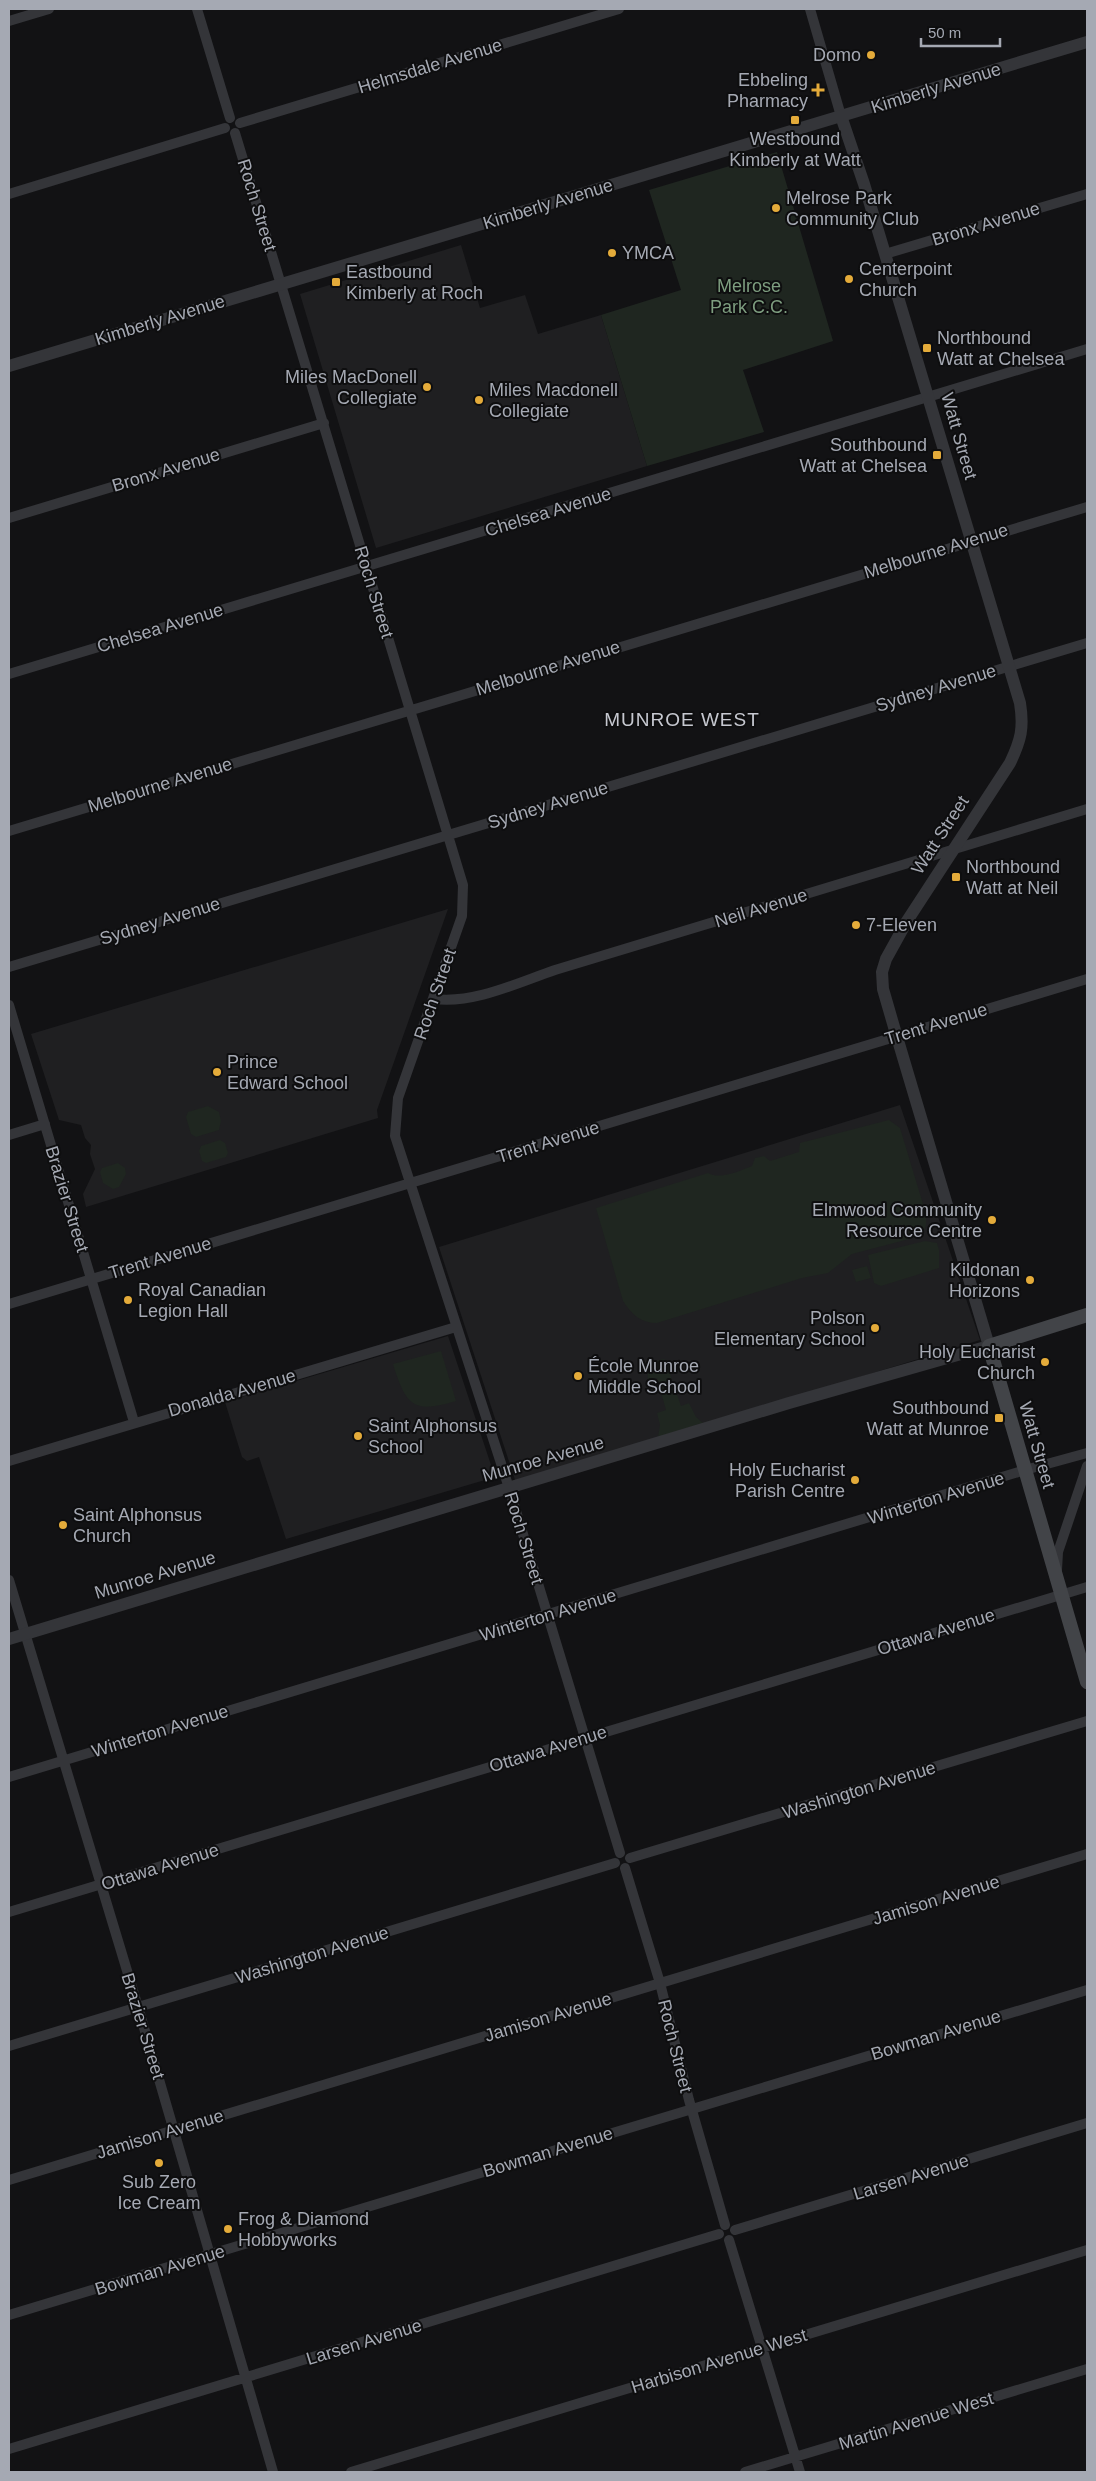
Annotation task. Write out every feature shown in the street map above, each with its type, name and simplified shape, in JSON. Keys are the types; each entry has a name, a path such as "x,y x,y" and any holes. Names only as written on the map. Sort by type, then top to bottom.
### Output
{"main road":[{"name":"Munroe Avenue","path":"989,1346 1087,1315"},
{"name":"Watt Street","path":"989,1346 1087,1682"}],"street":[{"path":"9,21 49,9"},
{"path":"198,9 230,118"},
{"name":"Helmsdale Avenue","path":"240,124 619,9"},
{"name":"Watt Street","path":"810,9 1020,703 1022,718 1020,741 1010,763 907,921 886,959 882,972 883,989 989,1346"},
{"name":"Kimberly Avenue","path":"9,366 1087,42"},
{"path":"225,128 228,132 235,133 240,129 237,119 230,118"},
{"path":"225,128 226,121 230,118"},
{"path":"9,194 225,128"},
{"name":"Roch Street","path":"235,133 463,885 462,916 398,1098 395,1136 509,1488 620,1853"},
{"name":"Bronx Avenue","path":"885,254 1087,194"},
{"name":"Chelsea Avenue","path":"9,674 1087,349"},
{"name":"Bronx Avenue","path":"9,518 324,423"},
{"name":"Melbourne Avenue","path":"9,831 1087,506"},
{"name":"Sydney Avenue","path":"9,967 1087,643"},
{"name":"Neil Avenue","path":"434,999 449,1001 480,995 555,970 1087,809"},
{"name":"Trent Avenue","path":"9,1304 1087,979"},
{"name":"Brazier Street","path":"9,1005 134,1422"},
{"path":"9,1135 44,1124"},
{"name":"Donalda Avenue","path":"9,1460 456,1326"},
{"name":"Munroe Avenue","path":"9,1639 825,1392 989,1346"},
{"name":"Winterton Avenue","path":"9,1777 1025,1470 1087,1454"},
{"path":"1057,1579 1058,1552 1087,1466"},
{"name":"Brazier Street","path":"9,1580 138,2007 273,2472"},
{"name":"Ottawa Avenue","path":"9,1912 1087,1587"},
{"name":"Washington Avenue","path":"630,1858 1087,1721"},
{"path":"620,1853 627,1854 630,1858 629,1865 625,1868 618,1867 615,1863 615,1858 620,1853"},
{"name":"Jamison Avenue","path":"9,2180 1087,1854"},
{"name":"Washington Avenue","path":"9,2046 615,1863"},
{"name":"Roch Street","path":"625,1868 660,1983 691,2109 725,2225"},
{"name":"Bowman Avenue","path":"9,2315 1087,1990"},
{"name":"Larsen Avenue","path":"734,2230 1087,2123"},
{"path":"725,2225 732,2226 734,2230 734,2237 729,2240 724,2240 719,2234 720,2229 725,2225"},
{"name":"Larsen Avenue","path":"9,2449 719,2234"},
{"path":"729,2240 800,2472"},
{"name":"Harbison Avenue West","path":"350,2472 1087,2250"},
{"name":"Martin Avenue West","path":"745,2472 1087,2369"}],"shaded area":[{"name":"Miles Macdonell Collegiate","path":"461,245 480,308 525,295 538,334 601,315 647,466 376,548 300,294"},
{"name":"Prince Edward School","path":"448,909 377,1110 378,1118 86,1207 83,1194 95,1169 90,1154 91,1145 85,1138 81,1125 59,1120 31,1034"},
{"path":"900,1105 980,1340 516,1483 439,1247"},
{"name":"Saint Alphonsus School","path":"448,1336 495,1477 286,1539 259,1457 247,1461 242,1457 225,1402"}],"green space":[{"name":"Melrose Park C.C.","path":"777,152 833,341 743,370 764,432 647,466 601,315 681,290 649,190"},
{"path":"208,1106 219,1112 221,1121 219,1130 196,1137 191,1134 186,1117 188,1112"},
{"path":"889,1120 900,1128 926,1214 924,1231 913,1238 852,1254 828,1273 802,1278 657,1323 642,1320 626,1306 596,1208 708,1173 719,1176 730,1174 752,1166 755,1158 764,1156 770,1161 799,1152 800,1143"},
{"path":"220,1140 225,1143 228,1153 226,1157 206,1163 202,1161 199,1151 201,1146"},
{"path":"118,1163 125,1168 126,1174 119,1187 113,1189 103,1183 100,1172 102,1168"},
{"path":"925,1241 937,1243 939,1268 881,1286 874,1283 868,1255"},
{"path":"867,1266 871,1278 856,1282 852,1270"},
{"path":"441,1351 456,1401 430,1407 413,1403 407,1398 402,1389 393,1364"},
{"path":"664,1359 677,1365 679,1371 670,1374 681,1406 689,1403 696,1417 703,1423 658,1437 660,1425 657,1413 666,1410 657,1378 648,1380 648,1372 653,1363"}],"place":[{"name":"Domo","path":"871,55"},
{"name":"Ebbeling Pharmacy","path":"818,90"},
{"name":"Westbound Kimberly at Watt","path":"795,120"},
{"name":"Melrose Park Community Club","path":"776,208"},
{"name":"YMCA","path":"612,253"},
{"name":"Centerpoint Church","path":"849,279"},
{"name":"Eastbound Kimberly at Roch","path":"336,282"},
{"name":"Northbound Watt at Chelsea","path":"927,348"},
{"name":"Miles MacDonell Collegiate","path":"427,387"},
{"name":"Miles Macdonell Collegiate","path":"479,400"},
{"name":"Southbound Watt at Chelsea","path":"937,455"},
{"name":"Northbound Watt at Neil","path":"956,877"},
{"name":"7-Eleven","path":"856,925"},
{"name":"Prince Edward School","path":"217,1072"},
{"name":"Elmwood Community Resource Centre","path":"992,1220"},
{"name":"Kildonan Horizons","path":"1030,1280"},
{"name":"Royal Canadian Legion Hall","path":"128,1300"},
{"name":"Polson Elementary School","path":"875,1328"},
{"name":"Holy Eucharist Church","path":"1045,1362"},
{"name":"École Munroe Middle School","path":"578,1376"},
{"name":"Southbound Watt at Munroe","path":"999,1418"},
{"name":"Saint Alphonsus School","path":"358,1436"},
{"name":"Holy Eucharist Parish Centre","path":"855,1480"},
{"name":"Saint Alphonsus Church","path":"63,1525"},
{"name":"Sub Zero Ice Cream","path":"159,2163"},
{"name":"Frog & Diamond Hobbyworks","path":"228,2229"}],"district":[{"name":"MUNROE WEST","path":"682,719"}]}
